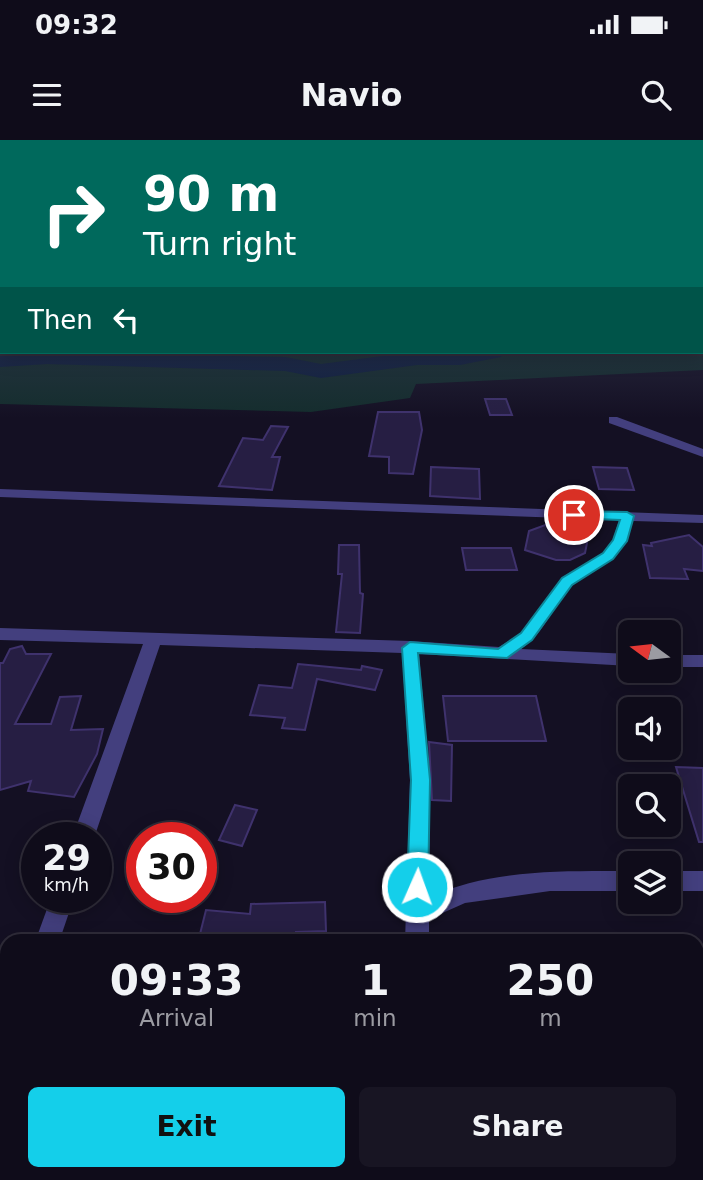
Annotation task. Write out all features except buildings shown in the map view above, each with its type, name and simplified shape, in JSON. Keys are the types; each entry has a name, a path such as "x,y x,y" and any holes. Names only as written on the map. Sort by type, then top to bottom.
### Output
{"street":[{"path":"613,420 703,453"},
{"path":"0,493 703,519"},
{"path":"501,654 527,636 567,582 608,556 620,541 627,516"},
{"path":"0,634 410,648 618,659"},
{"path":"89,822 153,641"},
{"path":"410,648 420,780 417,934"},
{"path":"681,660 703,661"},
{"path":"416,914 463,893 550,881 618,881"},
{"path":"681,881 703,881"},
{"path":"50,934 57,913"}],"green space":[{"path":"0,354 703,354 703,370 416,384 410,398 311,412 0,404"}],"waterway":[{"path":"0,360 47,357 285,364 321,371 417,358 460,358 482,354"}],"route":[{"path":"417,887 420,780 410,648 501,654 527,636 567,582 608,556 620,541 627,516 574,515"}]}
